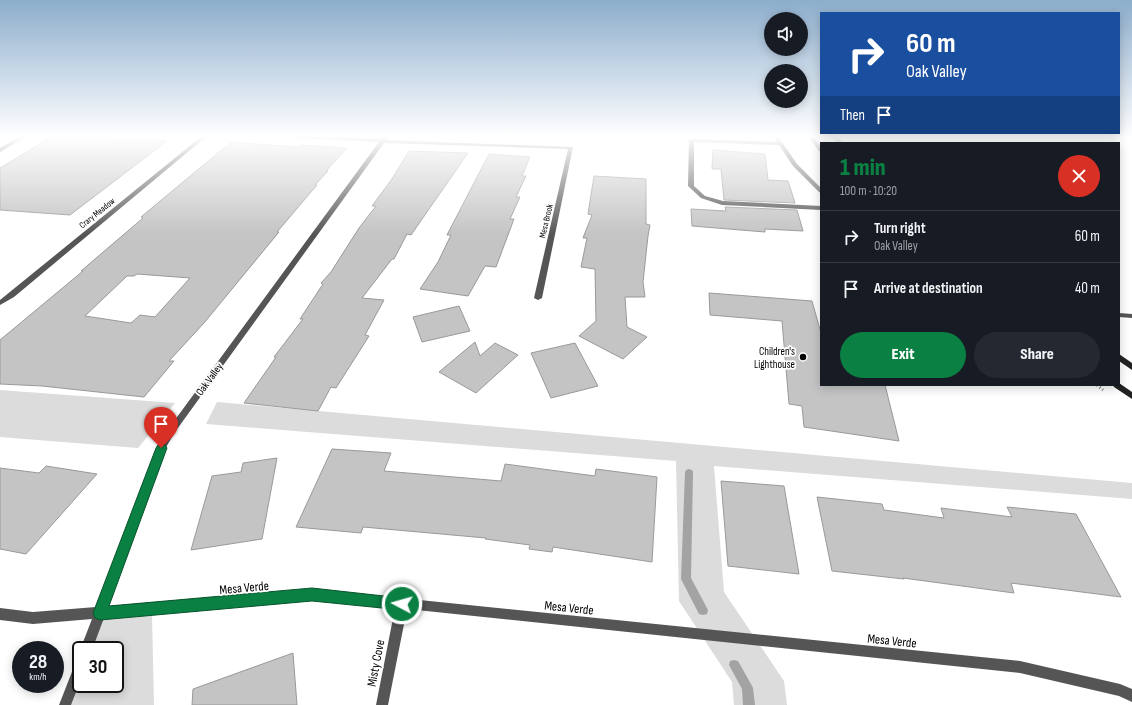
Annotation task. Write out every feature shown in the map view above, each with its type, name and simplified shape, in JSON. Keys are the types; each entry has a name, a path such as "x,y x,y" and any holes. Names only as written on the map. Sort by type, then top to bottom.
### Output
{"main road":[{"path":"1120,358 1132,367"},
{"path":"1118,386 1132,396"}],"street":[{"name":"Crary Meadow","path":"0,303 166,169"},
{"name":"Oak Valley","path":"89,641 161,448 172,430 362,169"},
{"name":"Mesa Brook","path":"538,298 566,169"},
{"path":"691,169 691,186 703,197 722,203 820,208"},
{"path":"799,169 820,190"},
{"path":"1120,315 1132,316"},
{"name":"Mesa Verde","path":"0,614 33,618 312,594 1020,667 1120,690 1132,696"},
{"name":"Misty Cove","path":"382,705 402,604"},
{"path":"66,705 72,688"}],"shaded area":[{"path":"0,390 175,403 138,448 0,437"},
{"path":"217,402 1132,483 1132,499 714,466 724,592 784,681 787,705 734,705 732,682 679,601 676,461 206,424"},
{"path":"100,613 152,615 154,705 62,705 72,681 72,693 124,693 124,641 89,641"}],"building":[{"path":"0,169 130,169 70,215 0,210"},
{"path":"199,169 328,169 326,171 328,171 315,185 317,185 204,323 169,361 174,361 144,397 42,386 0,384 0,340 83,271 81,271 143,218 141,217","holes":["137,274 190,278 155,317 140,315 131,323 85,316 127,276 134,276"]},
{"path":"398,169 457,169 411,235 407,234 394,259 392,259 362,298 384,300 365,335 369,336 336,388 331,387 318,411 244,403 276,357 274,357 303,319 300,319 323,284 321,283 331,272 359,228 376,206 372,206"},
{"path":"481,169 525,169 522,176 526,176 516,197 520,197 510,219 514,219 496,267 485,266 468,296 420,289 438,262 451,235 447,235"},
{"path":"712,169 767,169 768,180 788,181 795,203 724,200 721,169"},
{"path":"594,176 646,179 646,224 650,225 643,282 645,297 625,297 627,327 647,337 623,359 579,336 596,321 595,269 581,267 587,238 583,238 592,215 588,214"},
{"path":"725,207 797,210 803,231 765,229 765,232 692,226 691,209 726,211"},
{"name":"Children's Lighthouse","path":"709,293 812,301 820,329 820,386 885,386 899,441 804,427 802,406 789,404 782,321 710,315"},
{"path":"459,306 470,331 422,342 413,317"},
{"path":"475,342 480,356 495,343 518,355 476,393 439,372"},
{"path":"575,343 598,386 551,398 531,353"},
{"path":"332,449 391,453 384,471 501,481 505,464 595,476 596,469 657,477 652,562 553,547 552,552 529,549 530,545 485,539 486,538 363,527 361,533 296,527"},
{"path":"277,458 262,539 191,550 212,476 241,472 243,463"},
{"path":"46,466 97,474 26,554 0,549 0,468 39,473"},
{"path":"721,481 784,486 799,574 728,566"},
{"path":"817,497 882,504 884,510 944,518 941,508 1012,517 1007,507 1076,514 1121,597 1011,583 1014,593 903,578 904,579 832,571"},
{"path":"293,653 297,705 192,705 193,689"}],"waterway":[{"path":"689,472 686,579 703,610"},
{"path":"734,665 747,688 749,705"}],"place":[{"name":"Children's Lighthouse","path":"803,357"}],"route":[{"path":"161,448 100,613 312,594 402,604"}]}
